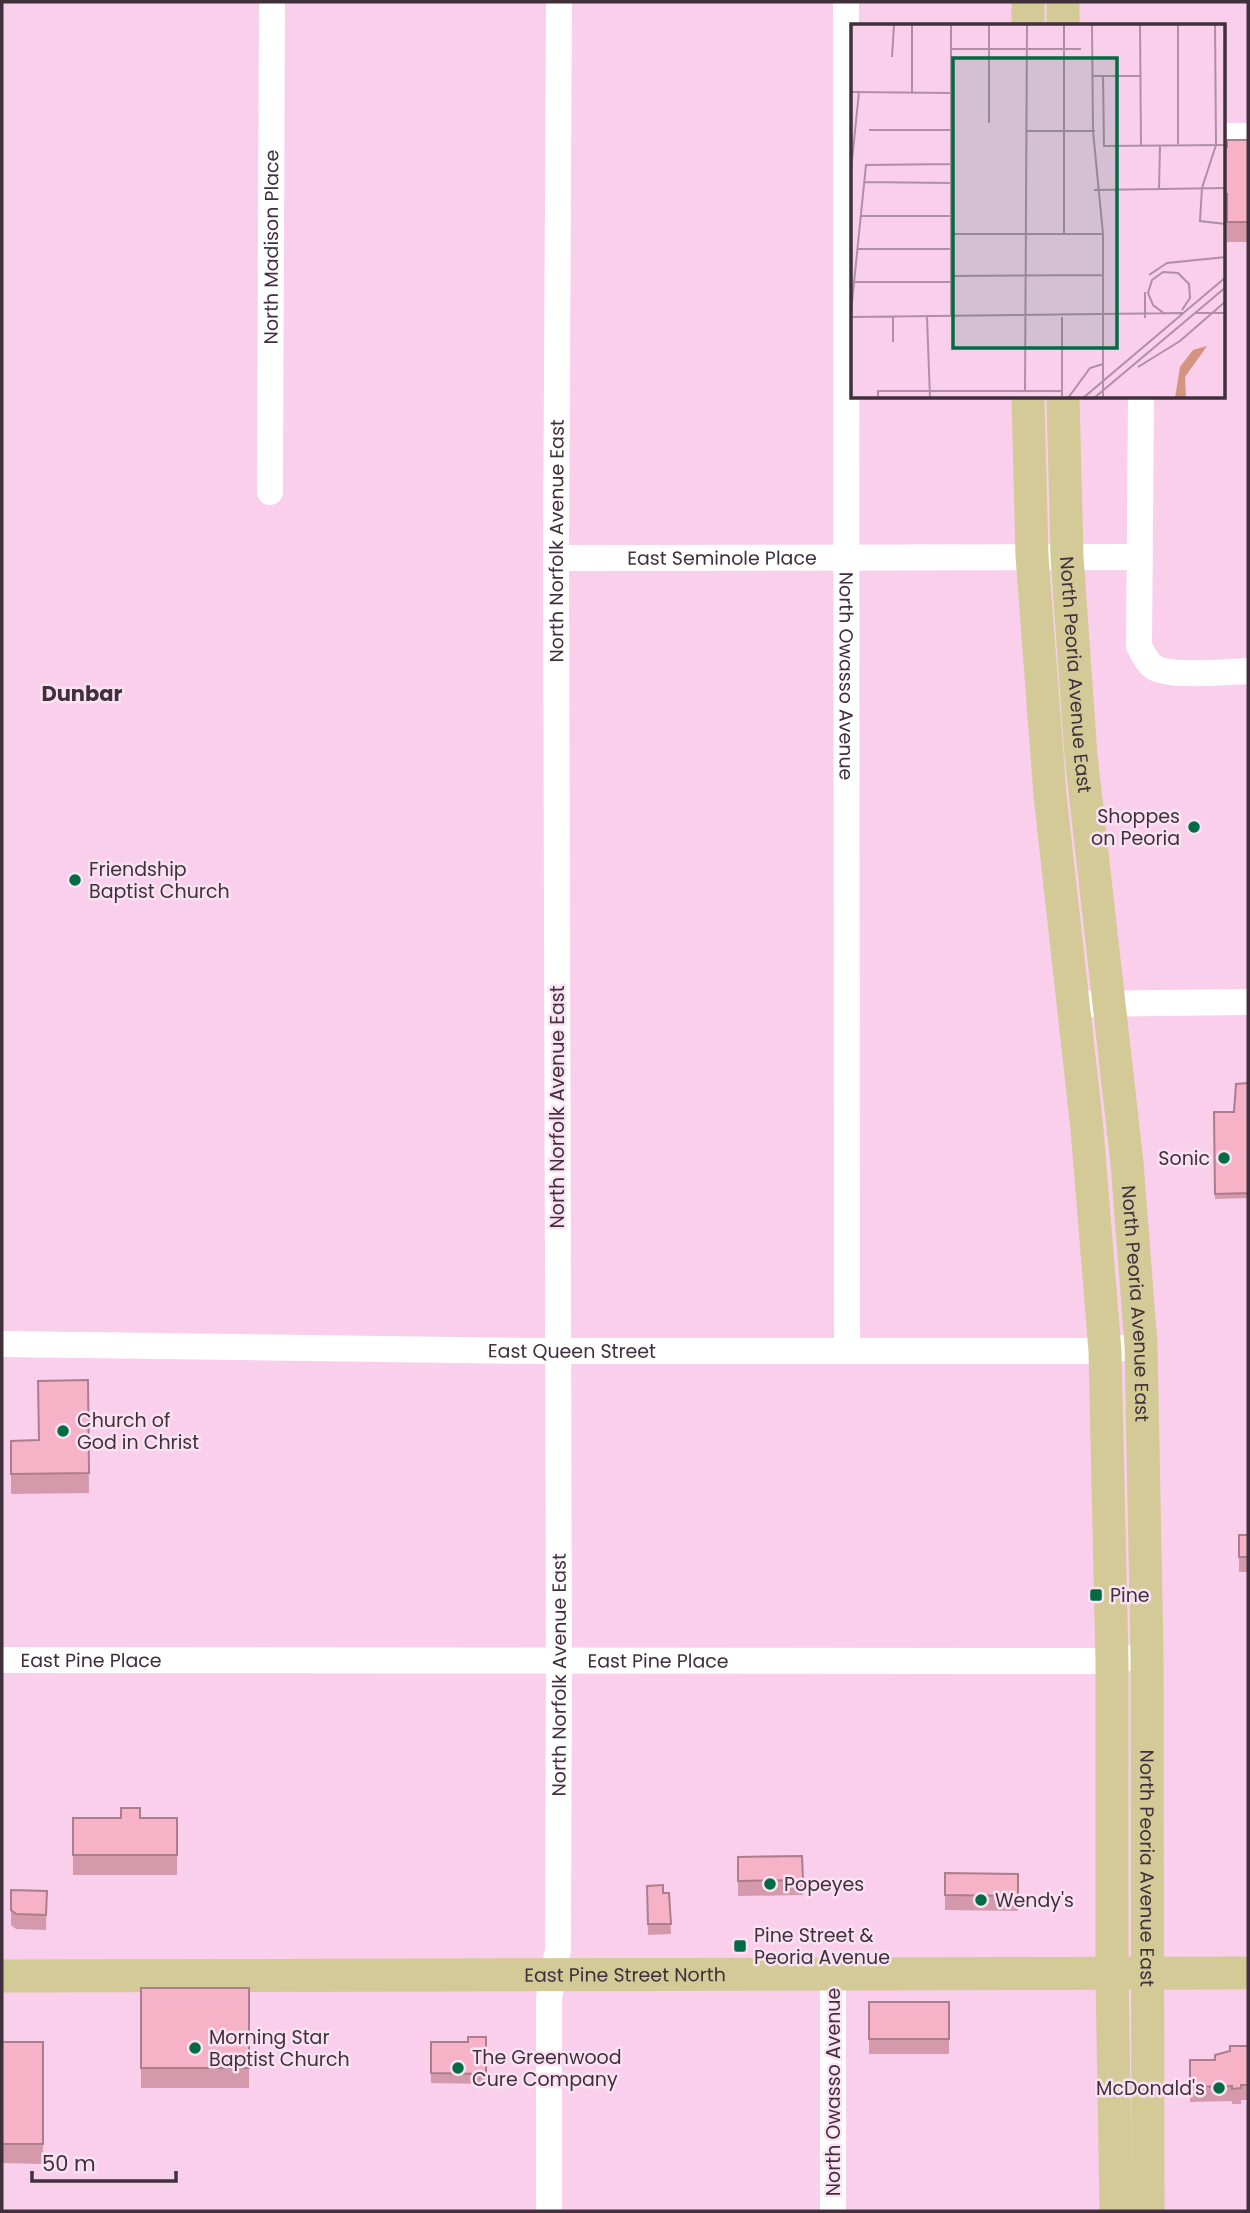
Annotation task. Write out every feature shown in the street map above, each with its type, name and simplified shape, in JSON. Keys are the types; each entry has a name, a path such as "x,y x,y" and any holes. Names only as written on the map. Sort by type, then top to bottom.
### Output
{"main road":[{"path":"1028,2 1028,24"},
{"path":"1063,2 1063,24"},
{"name":"North Peoria Avenue East","path":"1028,399 1032,556 1050,795 1087,1129 1105,1350 1112,1661 1115,2211"},
{"name":"North Peoria Avenue East","path":"1063,399 1067,557 1081,756 1127,1163 1141,1345 1147,1654 1148,2211"},
{"name":"East Pine Street North","path":"2,1976 1248,1973"}],"street":[{"name":"North Madison Place","path":"270,492 272,2"},
{"name":"North Norfolk Avenue East","path":"549,2211 549,2016 558,1950 556,558 559,2"},
{"name":"North Owasso Avenue","path":"846,2 846,1350"},
{"path":"1226,136 1248,136"},
{"path":"1141,399 1139,646 1144,657 1155,668 1170,672 1248,671"},
{"name":"East Seminole Place","path":"556,558 1140,557"},
{"path":"1073,1004 1248,1002"},
{"name":"East Queen Street","path":"2,1344 558,1350 1105,1350 1141,1345"},
{"name":"East Pine Place","path":"2,1660 1112,1661 1147,1654"},
{"name":"North Owasso Avenue","path":"833,1973 833,2211"}],"building":[{"path":"1227,140 1248,140 1248,222 1227,222"},
{"path":"1248,1083 1248,1193 1215,1194 1214,1112 1234,1112 1236,1084"},
{"name":"Church of God in Christ","path":"88,1380 89,1473 11,1474 11,1441 39,1440 38,1381"},
{"path":"1239,1535 1248,1535 1248,1557 1239,1557"},
{"path":"121,1808 140,1808 140,1818 177,1818 177,1855 73,1855 73,1818 121,1818"},
{"path":"802,1856 803,1880 738,1881 738,1857"},
{"path":"945,1873 1018,1874 1018,1896 945,1895"},
{"path":"663,1885 663,1893 669,1893 671,1924 648,1924 647,1886"},
{"path":"11,1890 47,1891 46,1915 16,1914 11,1910"},
{"name":"Morning Star Baptist Church","path":"141,1988 249,1988 249,2068 141,2068"},
{"path":"869,2002 949,2002 949,2039 869,2039"},
{"name":"The Greenwood Cure Company","path":"468,2037 486,2037 486,2074 431,2073 431,2042 468,2042"},
{"path":"2,2042 43,2042 43,2144 2,2144"},
{"path":"1230,2046 1248,2046 1248,2085 1232,2089 1232,2086 1190,2087 1190,2060 1215,2060 1215,2055 1230,2051"}],"place":[{"name":"Shoppes on Peoria","path":"1194,827"},
{"name":"Friendship Baptist Church","path":"75,880"},
{"name":"Sonic","path":"1224,1158"},
{"name":"Church of God in Christ","path":"63,1431"},
{"name":"Pine","path":"1096,1595"},
{"name":"Popeyes","path":"770,1884"},
{"name":"Wendy's","path":"981,1900"},
{"name":"Pine Street & Peoria Avenue","path":"740,1946"},
{"name":"Morning Star Baptist Church","path":"195,2048"},
{"name":"The Greenwood Cure Company","path":"458,2068"},
{"name":"McDonald's","path":"1219,2088"}],"district":[{"name":"Dunbar","path":"82,693"}]}
